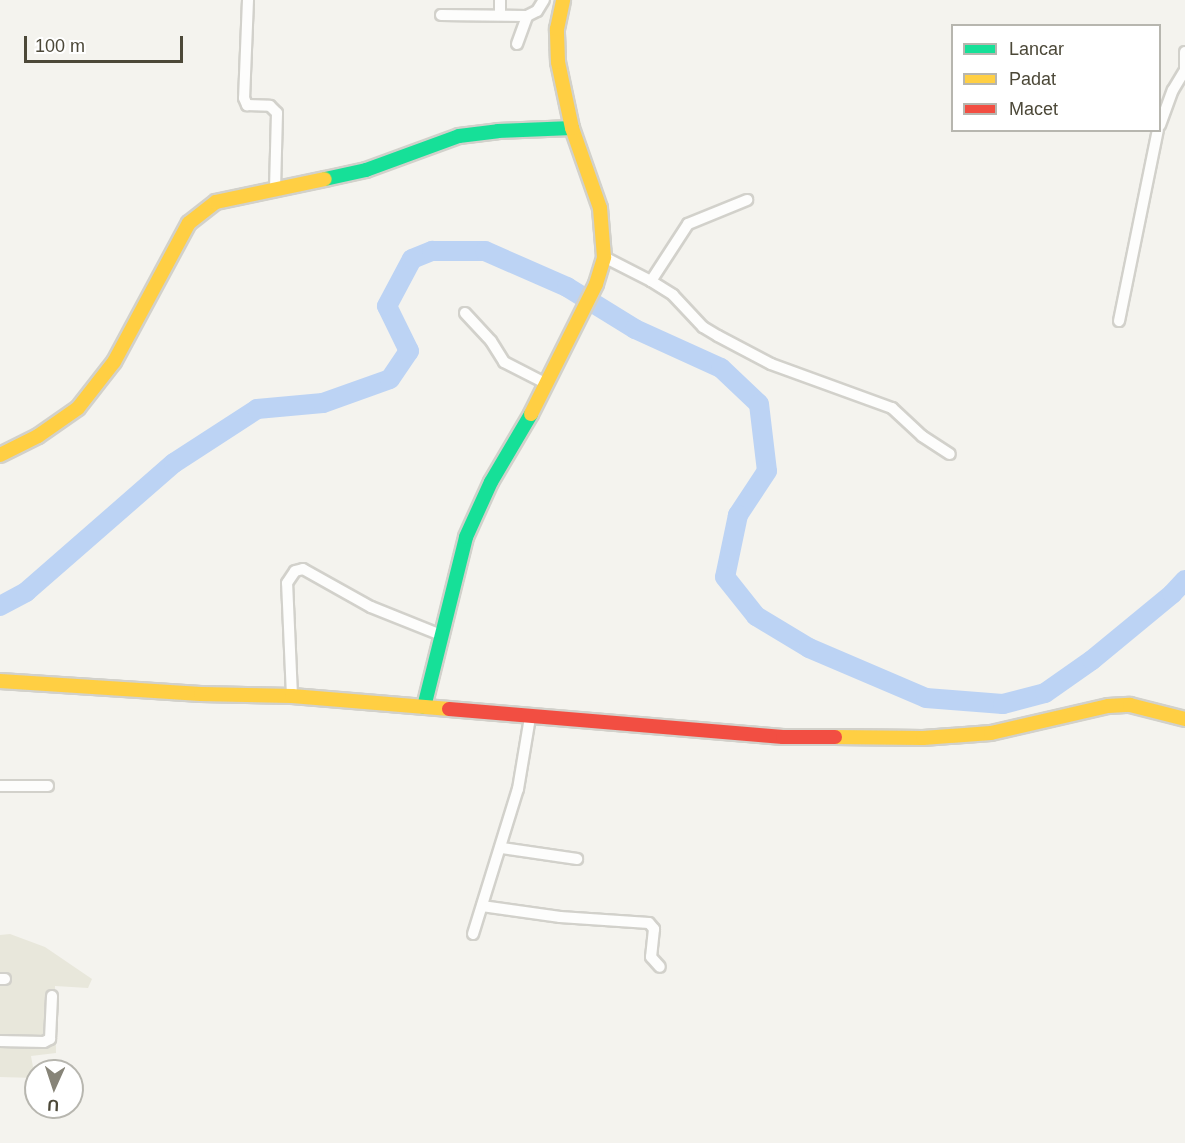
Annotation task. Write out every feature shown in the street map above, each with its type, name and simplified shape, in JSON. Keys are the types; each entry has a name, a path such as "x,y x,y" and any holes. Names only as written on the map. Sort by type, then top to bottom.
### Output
{"street":[{"path":"248,0 244,98 247,105 270,106 277,113 275,189"},
{"path":"500,0 500,14"},
{"path":"441,15 527,16 537,11 544,0"},
{"path":"424,707 466,537 491,482 567,345 596,284 604,257 600,208 572,128 557,46 563,0"},
{"path":"517,44 527,16"},
{"path":"1161,122 1173,90 1185,73 1185,52"},
{"path":"0,455 58,425 78,408 98,385 135,327 185,230 201,212 216,202 366,170 459,136 498,131 572,128"},
{"path":"1119,321 1158,132"},
{"path":"651,280 688,224 747,200"},
{"path":"604,257 651,280 673,296 703,327 718,336 771,364 892,408 922,436 950,454"},
{"path":"465,313 491,341 504,362 547,384"},
{"path":"292,696 287,584 295,571 303,569 371,607 441,636"},
{"path":"0,681 191,693 292,696 728,734 852,738 923,738 991,733 1119,705 1142,706 1185,719"},
{"path":"473,934 502,848 518,789 530,717"},
{"path":"0,786 48,786"},
{"path":"502,848 578,859"},
{"path":"482,906 560,917 649,923 654,929 651,957 660,967"},
{"path":"0,1041 44,1042 50,1039 52,996"}],"shaded area":[{"path":"10,934 45,947 92,979 88,988 55,986 56,1053 24,1059 24,1078 0,1077 0,935"}],"waterway":[{"path":"0,606 26,592 174,463 257,409 323,403 390,379 409,351 387,306 412,259 432,251 485,251 567,287 635,329 721,368 759,404 767,471 738,515 725,577 756,616 809,648 926,698 1003,704 1045,693 1092,660 1172,594 1185,580"}],"traffic: fast":[{"path":"325,179 366,170 459,136 498,131 572,128"},
{"path":"424,707 466,537 491,482 531,414"}],"traffic: slow":[{"path":"531,414 596,284 604,257 600,208 572,128 558,62 557,29 563,0"},
{"path":"0,455 38,436 78,408 114,362 189,223 216,202 325,179"},
{"path":"0,681 201,694 292,696 449,709"},
{"path":"835,737 923,738 991,733 1108,706 1130,705 1185,719"}],"traffic: jam":[{"path":"449,709 783,737 835,737"}]}
